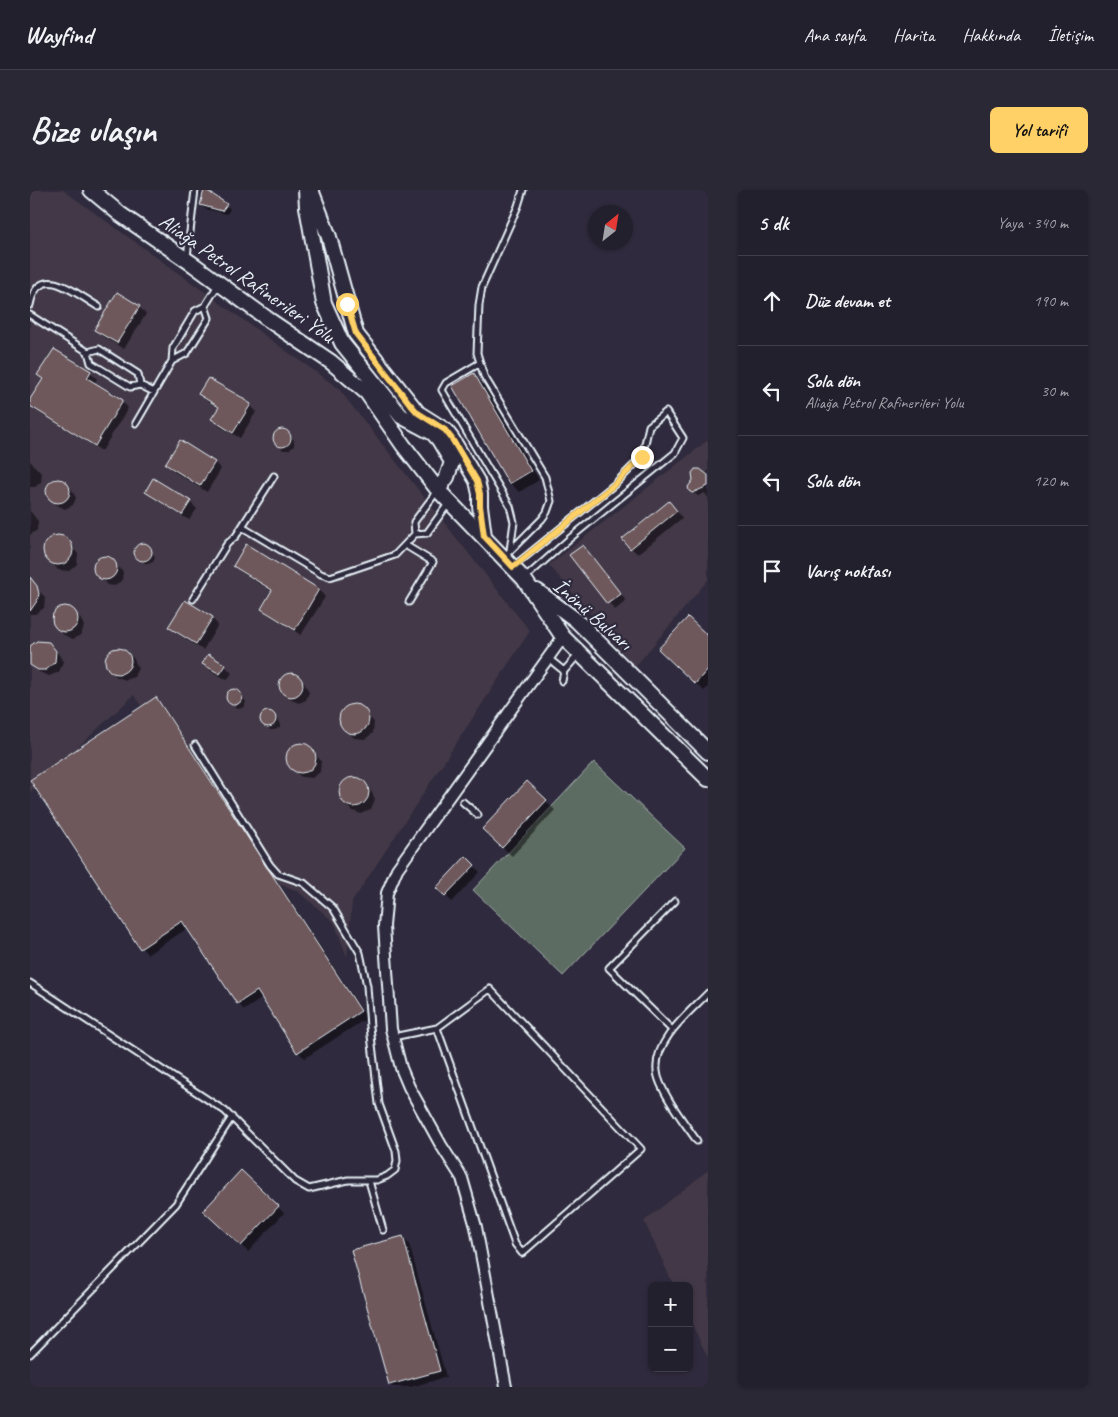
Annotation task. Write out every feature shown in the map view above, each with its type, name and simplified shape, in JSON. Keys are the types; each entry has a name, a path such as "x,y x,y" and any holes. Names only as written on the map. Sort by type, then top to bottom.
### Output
{"street":[{"name":"Aliağa Petrol Rafinerileri Yolu","path":"91,190 120,214 331,362 368,393 403,445 438,490 509,558 527,583"},
{"path":"306,190 307,208 324,303 342,343 372,378 418,413 445,430 477,481 484,536"},
{"path":"311,190 329,237 356,334 383,370 401,416 433,433 452,462 447,477 438,490"},
{"path":"356,360 368,350"},
{"path":"372,378 383,370"},
{"name":"İnönü Bulvarı","path":"527,583 563,637 708,779"},
{"name":"İnönü Bulvarı","path":"527,583 576,620 708,752"},
{"path":"506,1387 476,1227 462,1178 441,1145 401,1068 390,1020 384,926 387,893 397,869 563,637"}],"lane":[{"path":"187,260 195,190"},
{"path":"509,558 545,516 551,504 545,477 484,376 477,353 479,305 482,287 518,206 523,190"},
{"path":"30,305 35,290 41,284 50,282 59,284 99,307"},
{"path":"136,424 172,361 173,348 195,311 205,306 218,283"},
{"path":"172,361 187,353 210,318 205,306"},
{"path":"30,315 88,352 90,363 130,387 140,384 154,392"},
{"path":"88,352 99,349 138,374 140,384"},
{"path":"480,363 446,382 442,390 510,506 514,522 509,558"},
{"path":"509,558 622,477 642,457 649,426 666,412 684,438 675,453 569,539 527,583"},
{"path":"193,599 227,544 236,536 274,476"},
{"path":"415,534 414,522 438,490"},
{"path":"242,527 321,574 330,577 395,555 415,534 427,533 450,502"},
{"path":"405,545 433,562 409,602"},
{"path":"562,681 564,671 580,653"},
{"path":"548,658 564,671"},
{"path":"30,983 217,1105 232,1117 295,1180 309,1189 348,1180 377,1180 395,1170 397,1162 396,1150 379,1104 367,986 360,953 334,908 304,882 278,874 270,865 195,745"},
{"path":"463,802 478,815"},
{"path":"672,1030 609,968 676,901"},
{"path":"393,1037 436,1028 490,989 641,1149 522,1253 515,1244 436,1028"},
{"path":"697,1141 662,1087 656,1072 662,1048 672,1030 708,993"},
{"path":"30,1354 176,1204 232,1117"},
{"path":"369,1181 383,1230"}],"shaded area":[{"path":"30,190 63,190 338,388 530,631 352,902 347,957 334,922 296,890 256,877 134,695 30,792"},
{"path":"708,440 708,580 635,667 549,565"},
{"path":"708,1170 708,1358 693,1326 693,1282 672,1282 644,1221"}],"green space":[{"path":"594,762 685,848 563,976 473,890"}],"building":[{"path":"204,190 227,204 222,211 200,205"},
{"path":"117,292 140,306 117,343 94,330"},
{"path":"54,349 91,371 87,378 123,400 95,446 30,406 30,399 43,379 37,375"},
{"path":"474,373 531,471 509,484 452,386"},
{"path":"208,378 251,404 233,433 211,419 219,407 198,394"},
{"path":"278,429 286,429 291,434 289,445 278,447 273,442 273,434"},
{"path":"180,440 215,462 200,486 165,464"},
{"path":"695,469 700,469 708,475 708,486 692,493 688,487 693,480 692,473"},
{"path":"153,478 191,501 182,515 145,492"},
{"path":"58,479 63,480 69,486 69,496 63,502 58,503 53,502 47,496 46,491 47,486 53,480"},
{"path":"669,501 677,511 630,549 622,539"},
{"path":"58,535 69,539 73,550 69,561 58,565 47,561 43,550 47,539"},
{"path":"143,543 149,546 152,552 149,558 143,561 137,558 134,552 137,546"},
{"path":"246,544 319,589 295,630 261,609 272,590 233,566"},
{"path":"583,545 621,594 607,604 569,555"},
{"path":"105,556 110,557 116,563 116,573 110,579 105,580 100,579 94,573 93,568 94,563 100,557"},
{"path":"30,577 37,586 39,594 37,601 30,611"},
{"path":"185,600 213,617 196,644 168,627"},
{"path":"65,606 74,610 78,619 74,628 65,632 56,628 52,619 56,610"},
{"path":"688,617 708,636 708,669 695,684 658,649"},
{"path":"37,641 49,642 56,651 55,662 46,670 38,670 30,665 30,646"},
{"path":"118,648 127,652 131,661 127,670 118,674 109,670 105,661 109,652"},
{"path":"208,654 226,665 220,674 202,664"},
{"path":"291,673 296,674 302,680 302,690 296,696 291,697 286,696 280,690 279,685 280,680 286,674"},
{"path":"231,689 237,689 242,694 240,703 231,705 226,700 226,694"},
{"path":"156,697 361,1011 297,1053 257,991 237,1004 182,921 140,949 30,780"},
{"path":"354,704 365,708 369,719 365,730 354,734 343,730 339,719 343,708"},
{"path":"265,711 271,711 276,716 274,725 265,727 260,722 260,716"},
{"path":"301,743 312,747 316,758 312,769 301,773 290,769 286,758 290,747"},
{"path":"354,777 365,781 369,792 365,803 354,807 343,803 339,792 343,781"},
{"path":"527,781 547,800 502,848 482,829"},
{"path":"466,856 475,865 445,896 436,888"},
{"path":"241,1170 279,1206 241,1246 203,1211"},
{"path":"403,1236 440,1371 389,1385 351,1250"}],"route":[{"path":"347,304 356,334 410,404 418,413 445,430 452,439 477,481 484,536 513,567 615,484 642,457"}]}
